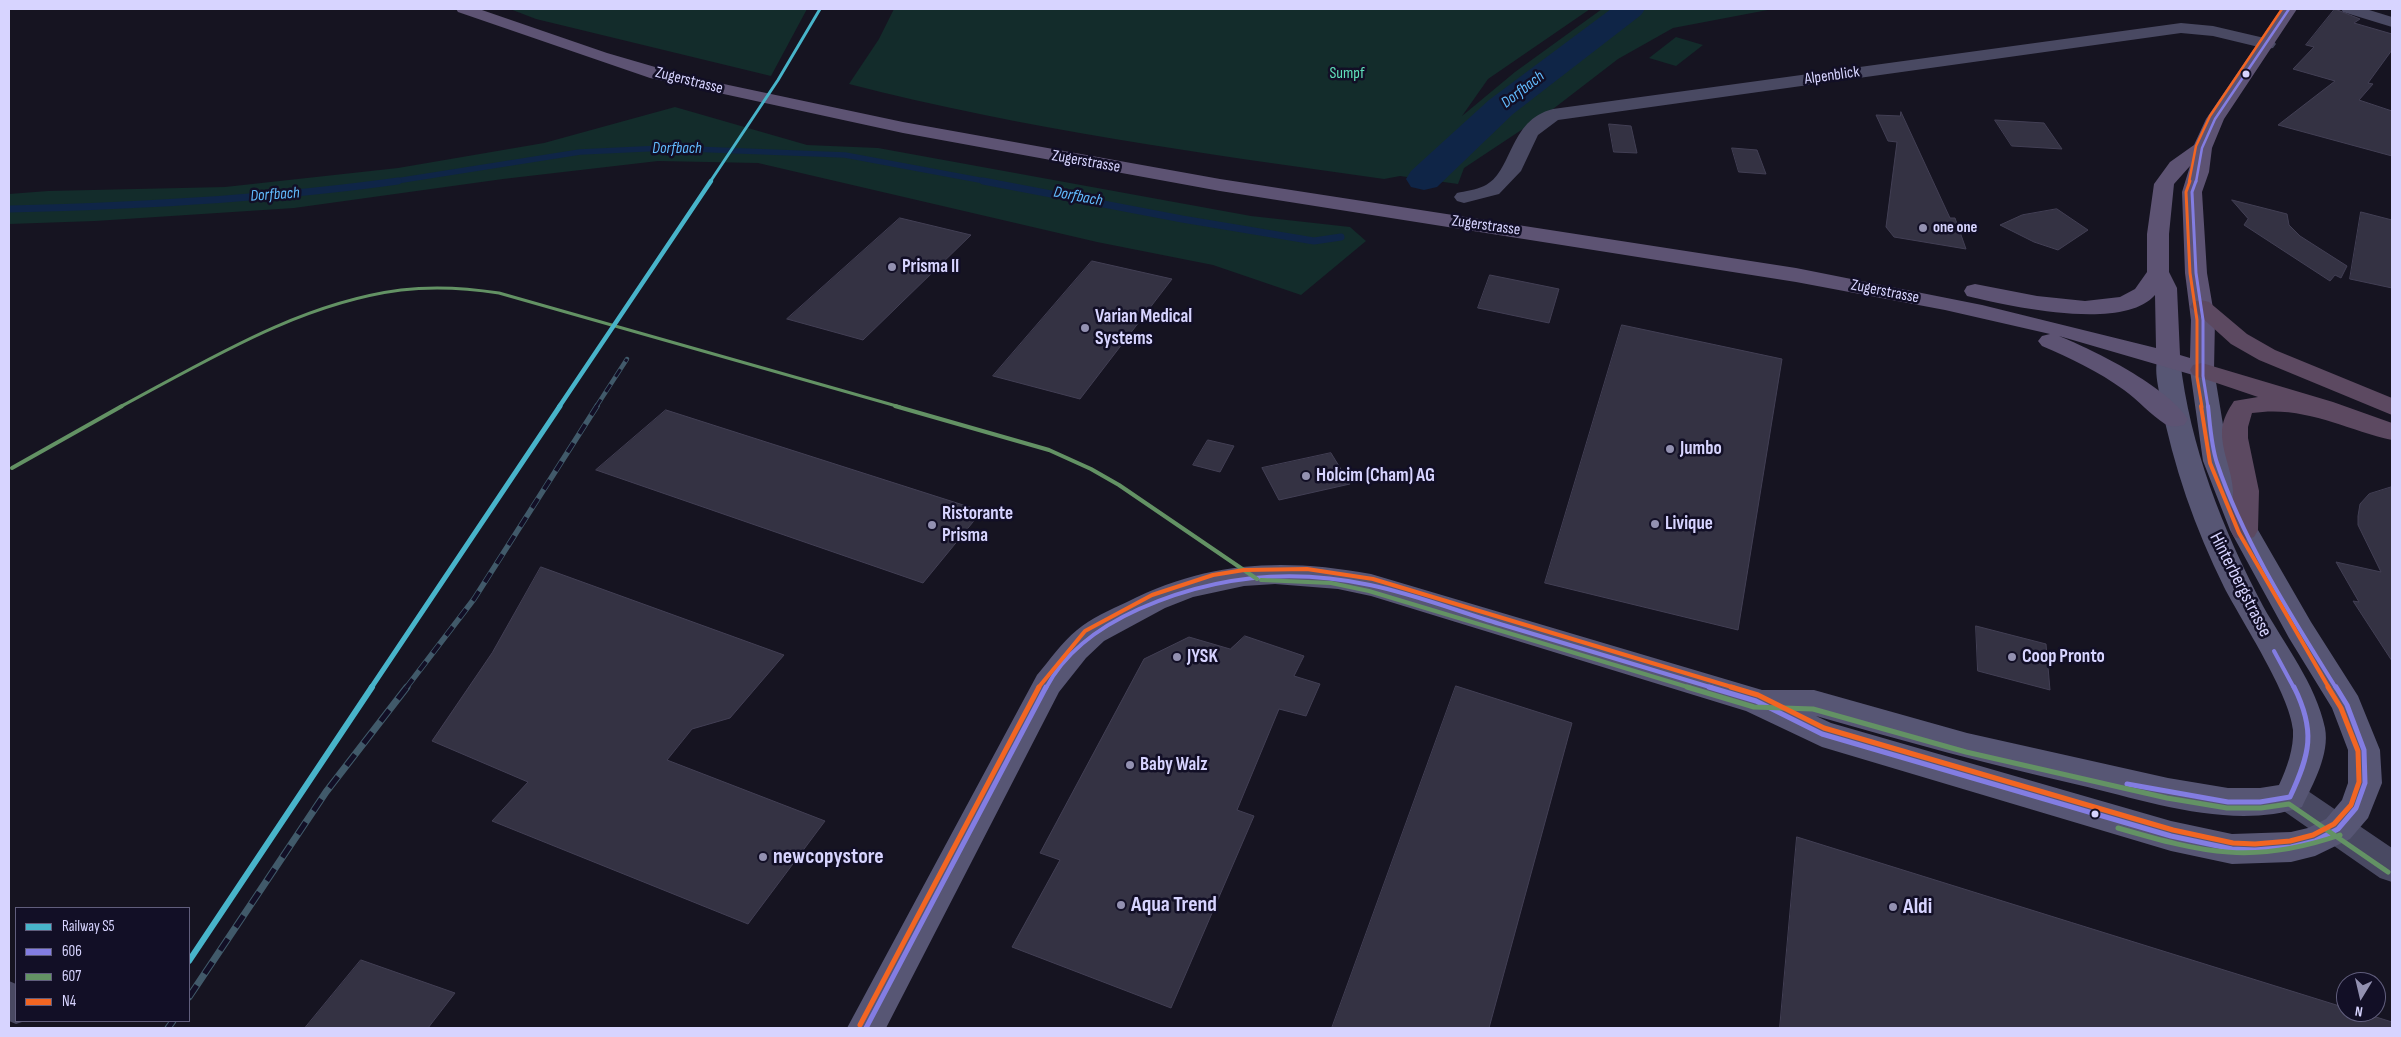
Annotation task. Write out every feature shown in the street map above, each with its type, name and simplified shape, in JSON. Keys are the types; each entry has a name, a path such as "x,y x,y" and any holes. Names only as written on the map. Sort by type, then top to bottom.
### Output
{"highway":[{"path":"2201,307 2239,338 2267,355 2392,406"},
{"path":"2202,364 2392,432"},
{"path":"2202,364 2392,415"},
{"path":"2244,530 2246,489 2234,439 2237,415 2243,407 2267,403 2324,408"}],"main road":[{"name":"Zugerstrasse","path":"464,9 550,38 587,54 684,81 933,134 1174,178 1823,279 1988,312 2167,353 2202,364"},
{"path":"2202,364 2201,307 2196,273 2192,192 2199,172 2202,148 2215,119 2289,9"},
{"name":"Zugerstrasse","path":"550,38 696,74 1178,169 1819,264 2044,312 2105,327 2167,353"},
{"path":"2167,353 2166,288 2158,272 2158,234 2164,184 2178,166 2202,148"},
{"path":"1659,252 1692,264 1893,301 2030,333 2087,357 2125,378 2175,419"},
{"path":"1819,264 1889,274 2040,303 2076,307 2121,304 2143,294 2158,272"}],"street":[{"path":"2348,9 2392,22"},
{"name":"Alpenblick","path":"1464,197 1492,190 1510,171 1522,144 1531,131 1554,116 2180,28 2213,30 2267,44"},
{"name":"Hinterbergstrasse","path":"1756,701 1814,703 1967,746 2168,792 2228,802 2260,802 2290,797 2306,764 2309,730 2295,688 2254,616 2210,526 2175,419 2170,393 2167,353"},
{"name":"Hinterbergstrasse","path":"866,1028 1048,684 1086,638 1167,594 1214,580 1260,574 1332,577 1372,586 1756,701 1822,734 2171,836 2232,849 2256,850 2291,847 2307,843 2338,830 2356,808 2365,783 2364,750 2347,705 2300,630 2244,530 2216,461 2202,364"},
{"path":"2290,797 2392,867"}],"green space":[{"path":"510,9 807,9 771,76 536,19"},
{"name":"Sumpf","path":"894,9 1590,9 1488,79 1462,116 1515,72 1602,9 1773,9 1673,28 1618,59 1553,109 1464,168 1458,184 1400,176 1384,179 1115,139 981,114 849,84 879,39"},
{"path":"1676,37 1703,45 1676,66 1649,58"},
{"path":"675,107 807,145 878,148 1251,216 1350,227 1366,241 1301,295 1213,265 1097,242 758,163 658,161 503,179 294,208 95,221 9,224 9,194 48,191 225,187 398,168 544,143"}],"building":[{"path":"2335,9 2360,19 2354,23 2392,34 2392,50 2368,83 2373,84 2359,100 2392,111 2392,156 2278,125 2335,81 2293,69 2314,47 2306,45"},
{"path":"1901,112 1950,218 1955,218 1966,249 1894,237 1886,227 1897,142 1888,141 1876,115 1900,116"},
{"path":"1995,120 2044,123 2062,149 2012,146"},
{"path":"1609,124 1631,126 1637,153 1614,152"},
{"path":"1732,148 1757,150 1766,174 1739,172"},
{"path":"2232,200 2287,214 2289,225 2300,236 2347,266 2341,278 2335,275 2330,281 2244,225 2248,219"},
{"path":"2057,209 2088,230 2058,250 2034,242 2000,225 2022,215"},
{"path":"2361,212 2392,220 2392,288 2350,279"},
{"name":"Prisma II","path":"900,218 971,235 863,340 787,319"},
{"name":"Varian Medical Systems","path":"1092,261 1172,279 1080,399 993,376"},
{"path":"1490,275 1559,289 1549,323 1478,308"},
{"path":"1622,325 1782,359 1738,630 1545,583"},
{"path":"666,410 982,511 923,583 596,470"},
{"path":"1208,440 1234,446 1220,472 1193,465"},
{"name":"Holcim (Cham) AG","path":"1331,453 1350,484 1279,500 1262,468"},
{"path":"2392,487 2392,661 2353,601 2359,602 2336,562 2381,572 2358,525 2358,516 2360,504 2369,494"},
{"path":"541,567 784,655 730,718 692,729 667,760 825,821 748,924 492,821 528,782 432,741 492,653"},
{"name":"Coop Pronto","path":"1976,626 2046,644 2050,690 1978,671"},
{"path":"1245,636 1304,656 1294,676 1320,684 1306,716 1279,709 1237,810 1254,816 1171,1008 1012,947 1060,860 1040,853 1144,659 1189,637 1230,649"},
{"path":"1456,686 1572,723 1489,1028 1332,1028"},
{"path":"1797,837 2336,1005 2336,1022 2386,1022 2386,1020 2392,1022 2392,1028 1780,1028"},
{"path":"361,960 455,993 428,1028 305,1028"}],"waterway":[{"name":"Dorfbach","path":"1424,179 1501,107 1630,9"},
{"name":"Dorfbach","path":"390,182 580,152 665,148 845,155 990,182"},
{"name":"Dorfbach","path":"390,182 398,181"},
{"name":"Dorfbach","path":"983,181 1182,219 1314,241 1341,237"},
{"name":"Dorfbach","path":"9,209 204,201 301,193 390,182"}],"railway":[{"path":"596,407 627,359"},
{"path":"406,688 474,599 597,406"},
{"path":"190,996 326,792 407,687"},
{"path":"168,1028 172,1022"}],"rail line":[{"name":"S5","path":"190,960 778,80 820,9"}],"transit line":[{"name":"N4","path":"860,1025 1042,681 1066,652 1085,631 1152,595 1213,575 1244,570 1307,569 1373,579 1758,695 1824,728 2173,830 2233,843 2255,844 2290,841 2313,835 2334,824 2351,805 2359,782 2358,751 2341,708 2295,633 2239,533 2210,463 2197,377 2197,320 2190,273 2186,192 2193,171 2196,146 2210,116 2282,9"},
{"name":"606","path":"866,1028 1048,684 1066,660 1098,630 1134,611 1193,588 1221,581 1250,577 1309,577 1371,585 1756,701 1822,734 2171,836 2232,849 2255,850 2291,847 2315,841 2338,829 2356,808 2365,783 2364,750 2347,705 2300,630 2244,530 2216,461 2203,376 2203,320 2196,273 2192,192 2199,172 2202,148 2215,119 2289,9"},
{"name":"607","path":"12,468 202,364 312,312 370,295 400,290 437,288 474,290 499,293 1049,450 1091,469 1119,485 1257,579"},
{"name":"607","path":"1261,580 1331,583 1369,591 1754,707 1813,709 1966,752 2167,798 2227,808 2261,808 2289,804 2388,872"},
{"name":"606","path":"2127,784 2228,802 2260,802 2290,797 2305,765 2308,735 2302,705 2274,651"},
{"name":"607","path":"2118,828 2203,850 2255,854 2282,852 2340,835"}],"place":[{"name":"one one","path":"1923,228"},
{"name":"Prisma II","path":"892,267"},
{"name":"Varian Medical Systems","path":"1085,328"},
{"name":"Jumbo","path":"1670,449"},
{"name":"Holcim (Cham) AG","path":"1306,476"},
{"name":"Livique","path":"1655,524"},
{"name":"Ristorante Prisma","path":"932,525"},
{"name":"JYSK","path":"1177,657"},
{"name":"Coop Pronto","path":"2012,657"},
{"name":"Baby Walz","path":"1130,765"},
{"name":"newcopystore","path":"763,857"},
{"name":"Aqua Trend","path":"1121,905"},
{"name":"Aldi","path":"1893,907"}]}
